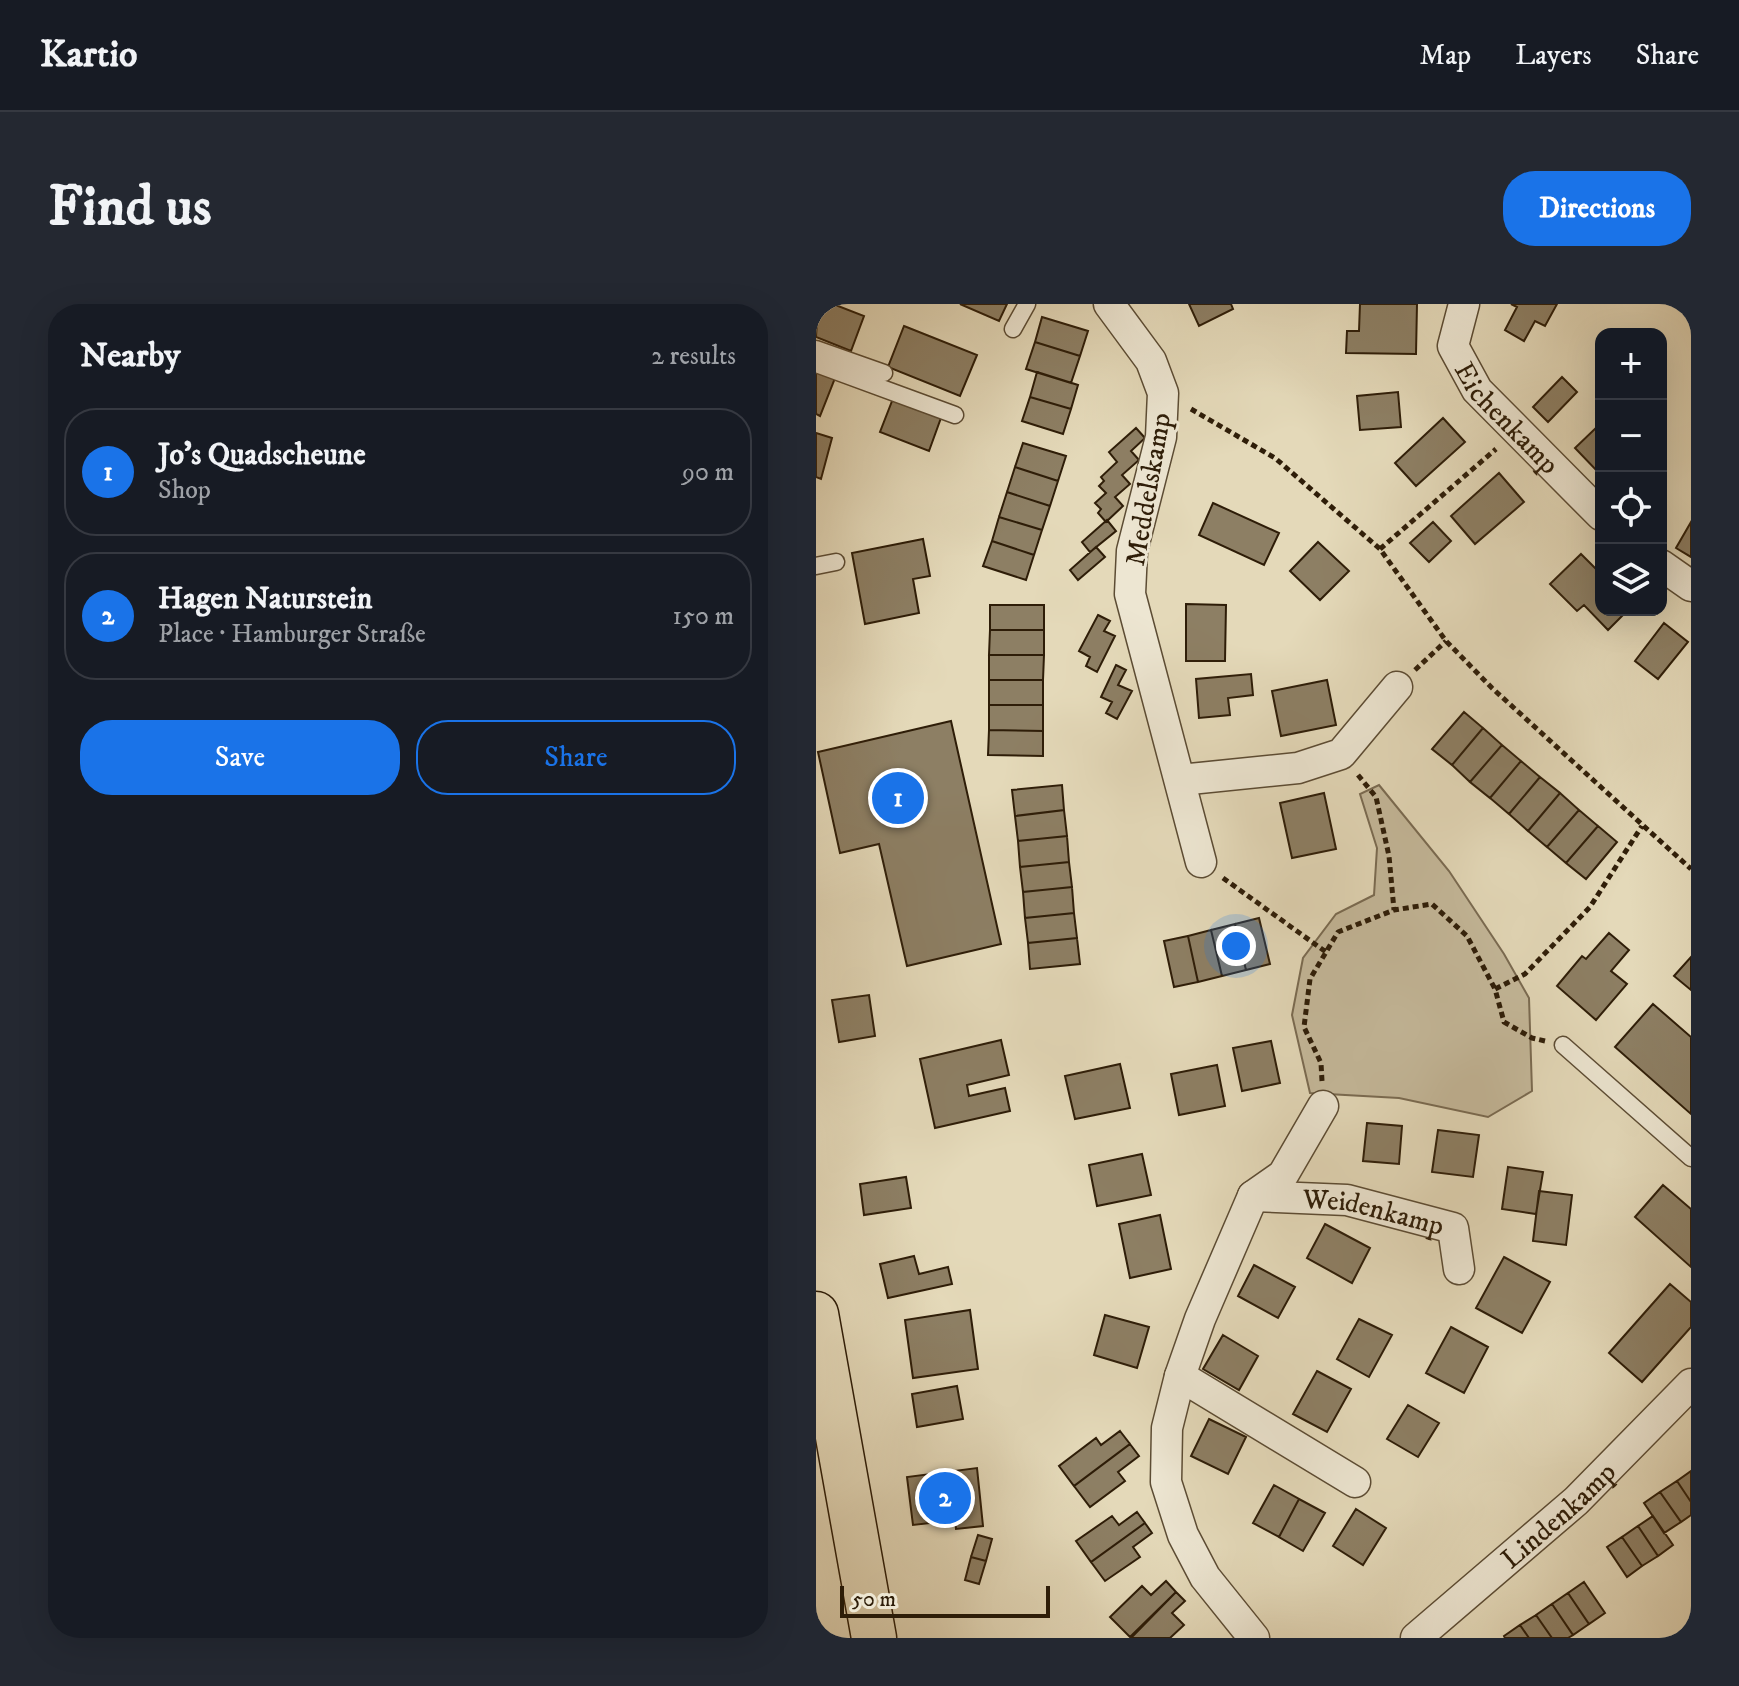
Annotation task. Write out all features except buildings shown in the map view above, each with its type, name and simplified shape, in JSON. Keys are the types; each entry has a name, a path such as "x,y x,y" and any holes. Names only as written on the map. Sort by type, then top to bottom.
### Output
{"main road":[{"path":"816,1314 874,1638"}],"street":[{"name":"Meddelskamp","path":"1109,304 1151,361 1163,393 1161,437 1132,551 1130,594 1201,862"},
{"name":"Eichenkamp","path":"1464,304 1453,346 1477,390 1595,509"},
{"path":"1667,569 1691,586"},
{"path":"1180,780 1298,768 1341,754 1397,687"},
{"name":"Weidenkamp","path":"1254,1638 1205,1577 1183,1535 1166,1482 1167,1428 1180,1376 1200,1319 1253,1196 1283,1175 1323,1106"},
{"name":"Weidenkamp","path":"1253,1196 1347,1200 1453,1228 1459,1269"},
{"path":"1180,1376 1355,1482"},
{"name":"Lindenkamp","path":"1416,1638 1576,1501 1691,1384"}],"lane":[{"path":"1013,329 1027,304"},
{"path":"816,349 884,373"},
{"path":"816,364 955,415"},
{"path":"816,566 836,562"},
{"path":"1563,1045 1691,1158"}],"path":[{"path":"1163,393 1275,458 1380,549 1446,641 1492,688 1691,869"},
{"path":"1380,549 1518,431"},
{"path":"1397,687 1446,641"},
{"path":"1341,754 1376,797 1389,856 1394,910"},
{"path":"1495,989 1525,974 1590,907 1642,826"},
{"path":"1201,862 1326,952"},
{"path":"1323,1106 1321,1063 1304,1027 1310,979 1338,932 1394,910 1432,904 1467,936 1495,989 1504,1022 1532,1038 1563,1045"}],"shaded area":[{"path":"1379,785 1449,871 1529,998 1532,1091 1488,1117 1399,1098 1310,1093 1292,1015 1303,958 1336,914 1374,895 1377,848 1360,794"}],"place":[{"name":"Jo's Quadscheune","path":"898,798"},
{"name":"Hagen Naturstein","path":"945,1498"}]}
